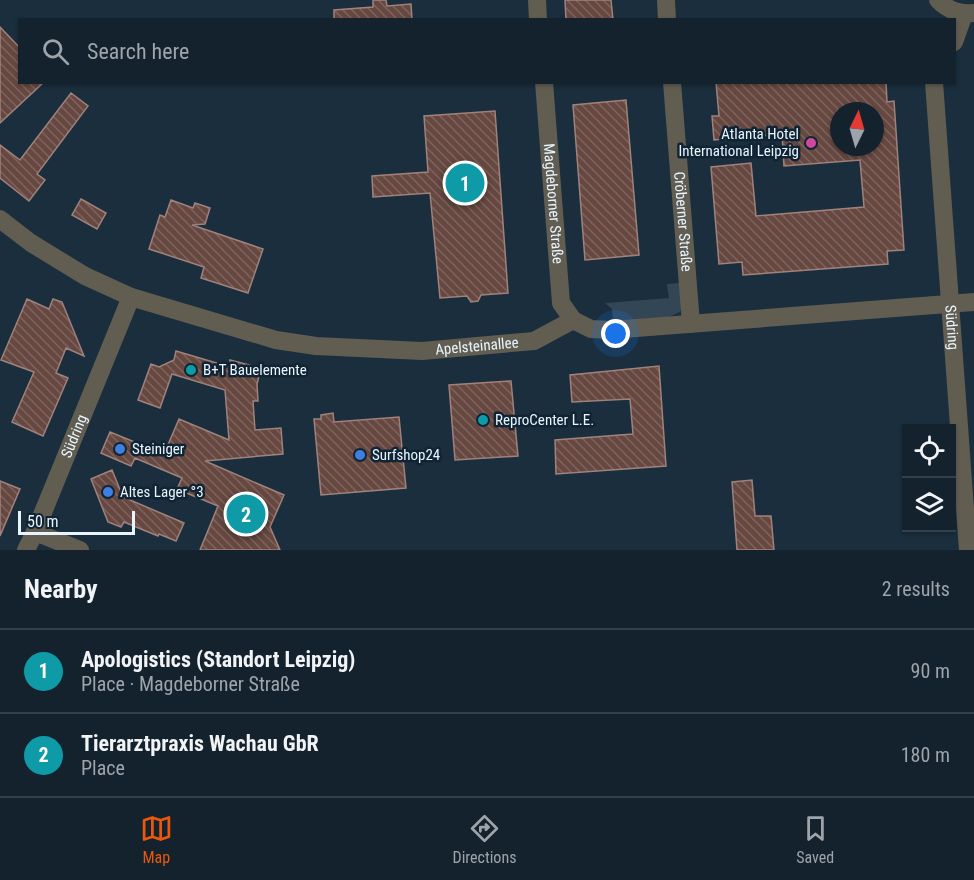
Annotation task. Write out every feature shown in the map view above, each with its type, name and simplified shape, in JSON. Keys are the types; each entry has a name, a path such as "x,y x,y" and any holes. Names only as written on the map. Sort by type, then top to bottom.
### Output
{"street":[{"path":"537,0 538,18"},
{"path":"666,0 667,18"},
{"name":"Magdeborner Straße","path":"544,84 561,303 573,320"},
{"name":"Cröberner Straße","path":"672,84 691,324"},
{"name":"Südring","path":"934,84 968,550"},
{"name":"Südring","path":"935,105 941,84"},
{"name":"Apelsteinallee","path":"0,219 31,243 85,276 131,297 276,340 316,346 422,351 534,341 573,320"},
{"name":"Südring","path":"26,550 131,297"},
{"path":"573,320 591,329 610,330 974,302"},
{"path":"35,532 80,550"}],"shaded area":[{"path":"680,283 682,307 680,312 669,317 613,321 612,309 605,303 669,298 667,284"}],"building":[{"path":"373,0 386,0 387,6 411,4 412,18 334,18 334,10 373,7"},
{"path":"565,0 611,0 613,18 566,18"},
{"path":"0,27 18,46 18,84 42,84 0,123"},
{"path":"716,84 886,84 887,102 894,101 904,250 887,251 888,264 743,275 742,262 719,264 711,167 751,163 756,216 864,207 860,160 784,166 782,134 714,140 712,116 719,116"},
{"path":"71,93 88,106 37,174 45,180 29,201 0,178 0,145 20,160"},
{"path":"626,100 639,255 585,260 573,105"},
{"path":"495,111 508,293 481,295 478,301 471,302 467,296 440,298 430,193 373,197 372,176 428,172 424,116"},
{"path":"81,199 106,213 97,229 72,215"},
{"path":"171,200 193,208 195,203 210,208 205,224 192,225 263,249 248,293 201,278 204,267 149,249 160,215 165,217"},
{"path":"27,299 49,309 53,299 62,302 84,356 66,348 56,373 68,378 43,436 12,422 34,372 1,360"},
{"path":"176,351 230,367 230,360 261,368 257,384 258,401 253,401 255,430 281,428 283,454 205,461 284,495 270,527 280,550 200,550 218,506 177,489 182,478 135,458 131,466 101,453 110,432 164,454 179,419 229,440 225,390 172,374 160,408 138,400 151,364 159,367 174,360"},
{"path":"659,366 666,466 556,474 555,440 633,434 630,399 572,402 570,375"},
{"name":"ReproCenter L.E.","path":"511,381 518,456 455,460 449,385"},
{"name":"Surfshop24","path":"333,413 334,422 399,417 406,488 321,495 314,419 321,419 321,415"},
{"path":"112,470 123,497 184,523 176,541 124,522 121,527 108,522 91,479"},
{"path":"752,480 755,516 771,516 774,550 737,550 732,482"},
{"path":"0,481 20,489 0,536"}],"place":[{"name":"Atlanta Hotel International Leipzig","path":"811,143"},
{"name":"Apologistics (Standort Leipzig)","path":"465,183"},
{"name":"B+T Bauelemente","path":"191,370"},
{"name":"ReproCenter L.E.","path":"483,420"},
{"name":"Steiniger","path":"120,449"},
{"name":"Surfshop24","path":"360,455"},
{"name":"Altes Lager °3","path":"108,492"},
{"name":"Tierarztpraxis Wachau GbR","path":"246,514"}]}
